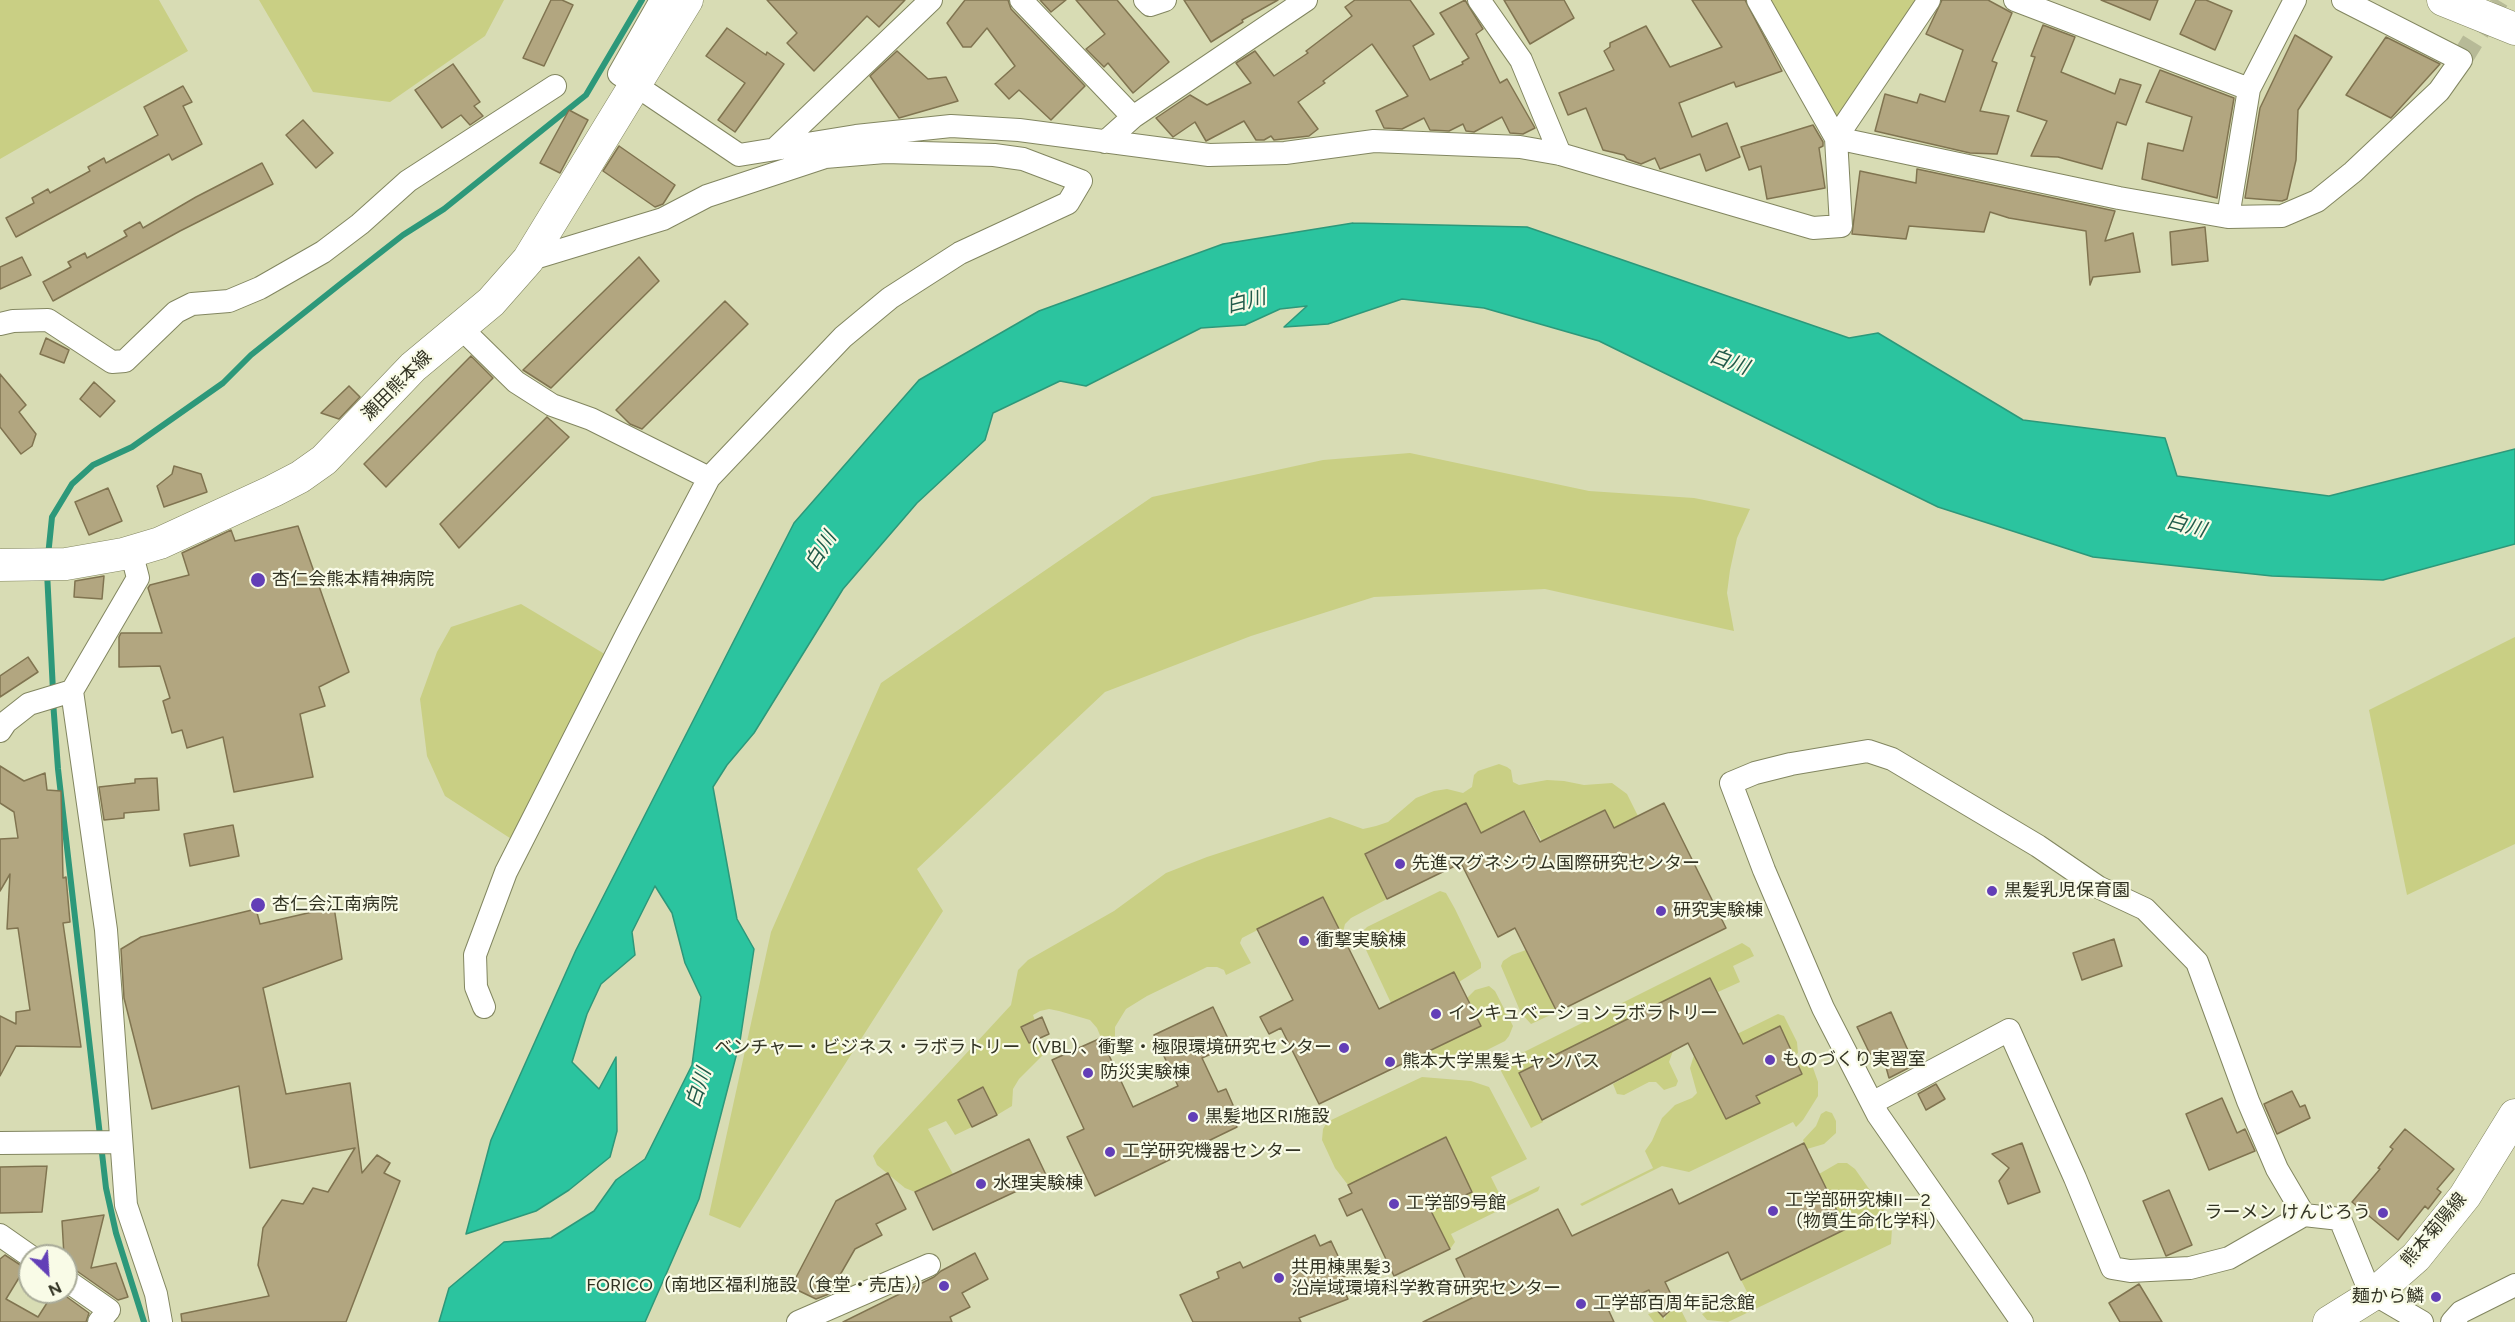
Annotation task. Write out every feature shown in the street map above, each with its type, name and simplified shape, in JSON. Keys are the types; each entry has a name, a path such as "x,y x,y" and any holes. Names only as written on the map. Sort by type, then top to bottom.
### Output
{"main road":[{"name":"瀬田熊本線","path":"4,564 66,564 160,543 300,477 324,460 413,366 491,303 528,260 687,0"},
{"path":"2444,0 2510,28"},
{"name":"熊本菊陽線","path":"2329,1322 2374,1294 2416,1257 2458,1204 2515,1115"}],"street":[{"path":"661,0 619,74 739,155 856,136 951,126 1019,130 1209,155 1285,153 1374,141 1520,147 1560,154 1813,228 1841,226 1836,138 1758,0"},
{"path":"774,149 931,0"},
{"path":"1021,0 1133,117"},
{"path":"1145,0 1150,5 1165,0"},
{"path":"1105,142 1133,117 1306,0"},
{"path":"1479,0 1521,60 1560,154"},
{"path":"1836,138 1929,0"},
{"path":"2015,0 2249,89"},
{"path":"2228,217 2249,89 2295,0"},
{"path":"1836,138 2119,198 2228,217 2282,216 2317,201 2353,172 2439,91 2461,60 2343,0"},
{"path":"0,324 13,321 48,320 112,362 125,361 176,312 192,304 229,301 260,288 323,252 360,224 408,181 555,86"},
{"path":"484,1007 476,987 475,955 506,872 709,478 843,337 890,298 960,253 1068,203 1082,181 1023,159 994,155 885,152 825,157 707,196 663,219 528,260"},
{"path":"461,328 516,382 552,405 591,419 709,478"},
{"path":"131,551 138,578 72,691 106,930 126,1205 156,1294 161,1322"},
{"path":"0,731 6,722 29,704 72,691"},
{"path":"2022,1322 1872,1103 1823,1008 1764,870 1731,783 1755,772 1868,751 1892,759 2028,840 2098,887 2145,909 2197,962 2248,1101 2277,1169 2304,1215"},
{"path":"1872,1103 2009,1030 2112,1268 2130,1271 2190,1268 2229,1258 2304,1215 2340,1219 2367,1285 2374,1294 2422,1322"},
{"path":"0,1143 121,1142"},
{"path":"0,1235 18,1248"},
{"path":"798,1322 929,1265"},
{"path":"2452,1322 2461,1312 2515,1285"},
{"path":"78,1291 108,1318"}],"green space":[{"path":"0,0 159,0 188,51 0,159"},
{"path":"259,0 504,0 485,36 390,102 313,92"},
{"path":"1758,0 1929,0 1836,138"},
{"path":"1410,453 1589,491 1694,498 1750,509 1737,538 1730,570 1727,593 1734,631 1545,589 1374,597 1251,636 1105,692 917,869 943,911 740,1228 709,1215 771,932 881,683 1152,497 1323,460"},
{"path":"521,604 613,659 516,842 445,796 427,756 420,699 437,652 451,627"},
{"path":"2515,637 2515,844 2407,895 2369,710"},
{"path":"1499,764 1511,770 1513,782 1519,785 1547,780 1584,785 1612,783 1627,794 1638,816 1614,828 1604,810 1542,841 1524,811 1506,821 1489,849 1466,803 1365,853 1387,899 1351,918 1345,924 1342,936 1322,897 1242,938 1240,943 1251,963 1226,975 1224,970 1217,967 1207,967 1147,996 1126,1009 1115,1027 1115,1045 1106,1050 1097,1028 1090,1020 1049,1009 1040,1011 1033,1015 1035,1021 1021,1027 1029,1043 1040,1038 1045,1053 1019,1079 1013,1089 1012,1106 997,1115 983,1087 958,1100 972,1127 955,1135 946,1121 928,1129 953,1174 915,1192 905,1188 877,1165 873,1156 878,1149 1011,1005 1018,970 1028,960 1114,911 1166,873 1207,857 1330,817 1363,829 1376,826 1388,822 1416,798 1434,791 1447,789 1463,793 1472,787 1474,775 1478,771"},
{"path":"1440,891 1446,893 1455,909 1481,963 1481,968 1459,982 1453,972 1391,1003 1359,935 1367,927"},
{"path":"1742,943 1750,948 1754,956 1733,966 1740,982 1718,992 1710,978 1619,1023 1641,1067 1673,1051 1669,1062 1678,1081 1676,1086 1664,1090 1656,1082 1649,1082 1624,1095 1617,1094 1613,1084 1631,1074 1609,1029 1519,1073 1543,1122 1531,1128 1501,1071 1502,1065"},
{"path":"1526,950 1557,1012 1531,1024 1521,1013 1501,966 1503,961 1512,955"},
{"path":"1489,986 1495,991 1513,1026 1505,1041 1465,1061 1443,1056 1418,1057 1480,1026 1467,998 1475,990"},
{"path":"1778,1014 1784,1016 1797,1042 1798,1053 1794,1056 1779,1027 1738,1047 1761,1094 1802,1074 1798,1064 1804,1060 1811,1062 1818,1082 1818,1096 1796,1127 1793,1122 1689,1172 1662,1166 1582,1206 1580,1204 1653,1168 1645,1151 1662,1118 1675,1105 1692,1098 1697,1093 1690,1068 1694,1055","holes":["1732,1046 1759,1102 1726,1119 1698,1063"]},
{"path":"1422,1077 1471,1081 1489,1087 1527,1159 1491,1177 1504,1203 1540,1186 1538,1191 1451,1234 1455,1242 1450,1249 1431,1211 1472,1191 1446,1138 1348,1185 1335,1168 1322,1140 1323,1129 1327,1122"},
{"path":"1826,1111 1832,1113 1836,1121 1836,1133 1824,1144 1807,1149 1803,1140 1816,1126 1821,1114"},
{"path":"1838,1163 1847,1163 1855,1169 1884,1210 1892,1228 1891,1244 1728,1322 1707,1320 1702,1314 1747,1292 1741,1280 1846,1229 1819,1174"},
{"path":"1676,1304 1687,1322 1654,1322 1648,1314 1659,1311 1665,1320 1666,1313"}],"water":[{"name":"白川","path":"1353,223 1527,227 1849,338 1878,333 2023,420 2165,438 2177,476 2329,496 2515,449 2515,544 2383,580 2272,576 2093,557 1938,507 1599,341 1484,308 1402,299 1328,324 1284,327 1307,306 1280,309 1245,325 1201,328 1086,386 1060,381 993,413 985,440 917,503 843,589 754,733 727,765 713,787 737,919 754,949 740,1041 699,1199 645,1322 439,1322 449,1288 504,1242 551,1238 594,1211 616,1180 645,1159 692,1065 701,997 685,963 672,913 655,886 632,932 635,955 601,984 587,1014 572,1062 599,1089 616,1057 617,1131 610,1157 569,1190 536,1211 466,1234 491,1140 576,950 794,523 919,380 1039,311 1223,244"}],"building":[{"path":"551,0 562,0 573,5 544,66 523,58"},
{"path":"767,0 905,0 879,27 867,16 814,71 787,43 797,33"},
{"path":"965,0 1008,0 1011,9 1085,86 1051,120 1019,90 1009,99 995,84 1015,66 987,28 971,47 963,47 947,23"},
{"path":"1040,0 1066,0 1051,12"},
{"path":"1076,0 1117,0 1169,62 1133,93 1108,63 1104,67 1086,49 1105,34"},
{"path":"1184,0 1278,0 1242,20 1243,22 1211,42"},
{"path":"1355,0 1410,0 1434,34 1413,46 1430,80 1463,64 1462,62 1469,58 1440,13 1465,0 1483,29 1476,34 1500,83 1507,79 1535,128 1523,134 1510,133 1502,117 1474,132 1466,131 1463,124 1449,131 1430,130 1424,118 1402,129 1384,128 1376,111 1408,96 1372,44 1298,102 1318,129 1309,136 1274,140 1271,136 1264,140 1256,140 1244,121 1206,141 1195,122 1173,137 1156,118 1190,95 1207,105 1251,83 1236,63 1255,51 1274,76 1308,53 1306,51 1352,16 1345,7"},
{"path":"1504,0 1564,0 1574,18 1530,44"},
{"path":"1692,0 1745,0 1782,71 1736,87 1734,82 1679,103 1692,137 1727,123 1740,157 1706,171 1700,154 1660,169 1655,158 1641,164 1627,159 1624,155 1603,150 1586,108 1568,115 1559,93 1614,70 1604,51 1610,47 1610,43 1646,26 1670,67 1722,47"},
{"path":"1942,0 1988,0 2012,13 1992,61 1997,63 1980,111 2009,116 1997,154 1970,153 1875,131 1885,94 1917,103 1920,94 1945,102 1963,50 1926,34"},
{"path":"2101,0 2158,0 2150,20"},
{"path":"2196,0 2206,0 2232,11 2215,50 2180,34"},
{"path":"2043,25 2075,37 2061,72 2115,94 2120,79 2141,85 2126,125 2117,122 2102,169 2058,157 2031,156 2047,121 2017,111 2035,57 2031,56"},
{"path":"727,28 766,55 767,52 784,64 735,132 718,120 745,83 706,56"},
{"path":"2295,35 2332,57 2298,110 2296,160 2287,199 2282,201 2245,198 2260,108"},
{"path":"2386,37 2440,64 2391,118 2346,95"},
{"path":"897,51 928,79 946,77 958,101 899,118 870,76"},
{"path":"453,64 480,102 474,106 483,116 470,125 461,115 442,128 415,90"},
{"path":"2160,70 2234,98 2217,198 2142,179 2148,143 2183,151 2192,117 2146,102"},
{"path":"183,86 192,102 183,106 202,144 172,160 169,154 16,237 6,218 34,203 32,198 48,189 50,193 90,171 88,167 104,158 106,163 158,135 144,107"},
{"path":"569,110 588,120 560,173 540,163"},
{"path":"303,120 333,153 316,168 286,135"},
{"path":"1813,125 1823,142 1823,146 1819,148 1825,188 1767,199 1761,166 1749,170 1741,147"},
{"path":"619,146 675,185 663,204 655,207 603,171"},
{"path":"262,163 273,184 180,231 53,301 43,282 71,267 68,262 85,253 87,258 127,236 124,231 140,222 143,228"},
{"path":"1917,169 2115,211 2105,241 2133,233 2140,272 2093,277 2090,285 2086,231 2009,218 1990,212 1984,232 1909,226 1906,239 1852,234 1860,171 1916,183"},
{"path":"2205,227 2208,261 2172,265 2170,232"},
{"path":"22,257 31,275 0,289 0,267"},
{"path":"639,257 659,281 551,388 523,370"},
{"path":"725,301 748,324 642,429 630,424 616,410"},
{"path":"46,338 69,350 64,363 40,354"},
{"path":"471,356 493,378 386,487 364,464"},
{"path":"0,374 26,405 19,412 36,434 32,446 21,454 0,427"},
{"path":"94,382 115,401 100,417 80,399"},
{"path":"349,386 360,397 339,419 321,413"},
{"path":"547,417 569,437 459,548 440,524"},
{"path":"174,466 201,474 207,492 164,507 157,486 172,474"},
{"path":"108,488 122,521 89,535 75,502"},
{"path":"298,526 349,672 319,687 325,706 300,714 313,777 234,792 223,737 187,748 182,730 172,733 163,701 170,698 160,666 119,667 119,637 121,633 162,633 148,588 150,585 189,575 182,553 231,530 235,541"},
{"path":"104,576 102,599 74,597 75,581"},
{"path":"28,657 38,672 0,697 0,676"},
{"path":"0,766 24,781 45,773 47,790 61,791 63,878 66,877 70,922 63,923 81,1047 16,1046 0,1076 0,1016 16,1024 16,1012 30,1010 18,928 7,929 10,874 0,891 0,839 18,838 14,812 0,803"},
{"path":"157,778 159,810 124,813 124,818 104,820 99,787 135,783 135,779"},
{"name":"研究実験棟","path":"1466,803 1481,833 1524,811 1540,842 1605,810 1614,828 1664,803 1726,928 1557,1012 1515,928 1498,937 1461,863 1387,899 1365,854"},
{"path":"233,825 239,856 190,866 184,834"},
{"path":"1323,897 1379,1009 1454,972 1481,1026 1319,1104 1281,1028 1269,1034 1260,1017 1293,1000 1257,929"},
{"path":"334,907 342,959 263,988 286,1094 350,1083 362,1173 377,1155 390,1163 384,1173 400,1181 346,1322 182,1322 181,1314 269,1296 258,1265 263,1228 282,1200 303,1204 313,1188 328,1192 355,1148 250,1168 239,1086 152,1109 124,998 121,949 141,937 256,909 260,924"},
{"path":"2114,939 2122,966 2082,980 2073,953"},
{"path":"1710,978 1743,1044 1780,1026 1802,1074 1756,1096 1760,1103 1726,1119 1688,1043 1542,1120 1519,1073"},
{"path":"1213,1007 1231,1045 1202,1058 1218,1092 1226,1089 1233,1105 1227,1108 1237,1127 1095,1196 1067,1137 1084,1129 1052,1060 1101,1038 1133,1107 1178,1086 1154,1035"},
{"path":"1891,1012 1910,1055 1916,1051 1922,1061 1889,1078 1881,1049 1870,1054 1857,1027"},
{"path":"1042,1017 1049,1034 1029,1043 1021,1027"},
{"path":"1936,1084 1945,1099 1926,1110 1918,1094"},
{"path":"983,1087 997,1115 972,1127 958,1100"},
{"path":"2292,1091 2300,1107 2305,1105 2310,1118 2277,1134 2264,1104"},
{"path":"2222,1098 2237,1133 2245,1129 2255,1151 2209,1170 2186,1114"},
{"path":"2405,1129 2454,1169 2437,1189 2441,1192 2428,1209 2425,1206 2398,1240 2352,1202 2380,1169 2378,1168 2393,1149 2390,1147"},
{"name":"工学部9号館","path":"1446,1137 1472,1192 1431,1211 1450,1249 1394,1276 1362,1209 1347,1216 1339,1199 1352,1193 1348,1185"},
{"name":"水理実験棟","path":"1029,1139 1047,1177 933,1230 915,1192"},
{"path":"1804,1143 1846,1229 1741,1280 1728,1252 1665,1282 1676,1305 1663,1317 1656,1309 1649,1290 1608,1309 1614,1322 1423,1322 1474,1297 1456,1259 1558,1209 1572,1236 1672,1189 1679,1204"},
{"path":"2022,1143 2040,1192 2008,1204 1999,1181 2009,1168 1992,1154"},
{"path":"47,1166 42,1212 0,1213 0,1167"},
{"path":"888,1173 906,1209 876,1224 882,1235 855,1249 829,1294 816,1299 791,1287 836,1201"},
{"path":"2169,1190 2192,1245 2166,1256 2143,1201"},
{"path":"104,1215 91,1268 116,1263 128,1297 118,1300 78,1272 78,1244 63,1244 62,1221"},
{"name":"共用棟黒髪3 沿岸域環境科学教育研究センター","path":"1315,1235 1320,1246 1331,1241 1347,1275 1339,1279 1348,1299 1299,1318 1301,1322 1193,1322 1180,1295 1219,1278 1217,1272 1240,1262 1243,1268"},
{"name":"FORICO（南地区福利施設（食堂・売店））","path":"975,1253 988,1279 962,1293 970,1307 950,1317 952,1322 843,1322 934,1277"},
{"path":"5,1255 18,1263 18,1279 6,1299 38,1317 46,1304 77,1304 89,1313 86,1322 0,1322 0,1259"},
{"path":"2139,1284 2162,1322 2120,1322 2109,1303"}],"waterway":[{"path":"48,556 52,517 72,484 93,465 132,447 223,383 251,355 339,285 403,235 444,209 586,95 642,0"},
{"path":"47,572 53,691"},
{"path":"53,701 58,769 106,1188 116,1233 144,1322"}],"tunnel":[{"path":"2461,60 2498,0"}],"place":[{"name":"杏仁会熊本精神病院","path":"258,580"},
{"name":"先進マグネシウム国際研究センター","path":"1400,864"},
{"name":"黒髪乳児保育園","path":"1992,891"},
{"name":"杏仁会江南病院","path":"258,905"},
{"name":"研究実験棟","path":"1661,911"},
{"name":"衝撃実験棟","path":"1304,941"},
{"name":"インキュベーションラボラトリー","path":"1436,1014"},
{"name":"ベンチャー・ビジネス・ラボラトリー（VBL）、衝撃・極限環境研究センター","path":"1344,1048"},
{"name":"ものづくり実習室","path":"1770,1060"},
{"name":"熊本大学黒髪キャンパス","path":"1390,1062"},
{"name":"防災実験棟","path":"1088,1073"},
{"name":"黒髪地区RI施設","path":"1193,1117"},
{"name":"工学研究機器センター","path":"1110,1152"},
{"name":"水理実験棟","path":"981,1184"},
{"name":"工学部9号館","path":"1394,1204"},
{"name":"工学部研究棟II－2 （物質生命化学科）","path":"1773,1211"},
{"name":"ラーメン けんじろう","path":"2383,1213"},
{"name":"共用棟黒髪3 沿岸域環境科学教育研究センター","path":"1279,1278"},
{"name":"FORICO（南地区福利施設（食堂・売店））","path":"944,1286"},
{"name":"麺から鱗","path":"2436,1297"},
{"name":"工学部百周年記念館","path":"1581,1304"}]}
